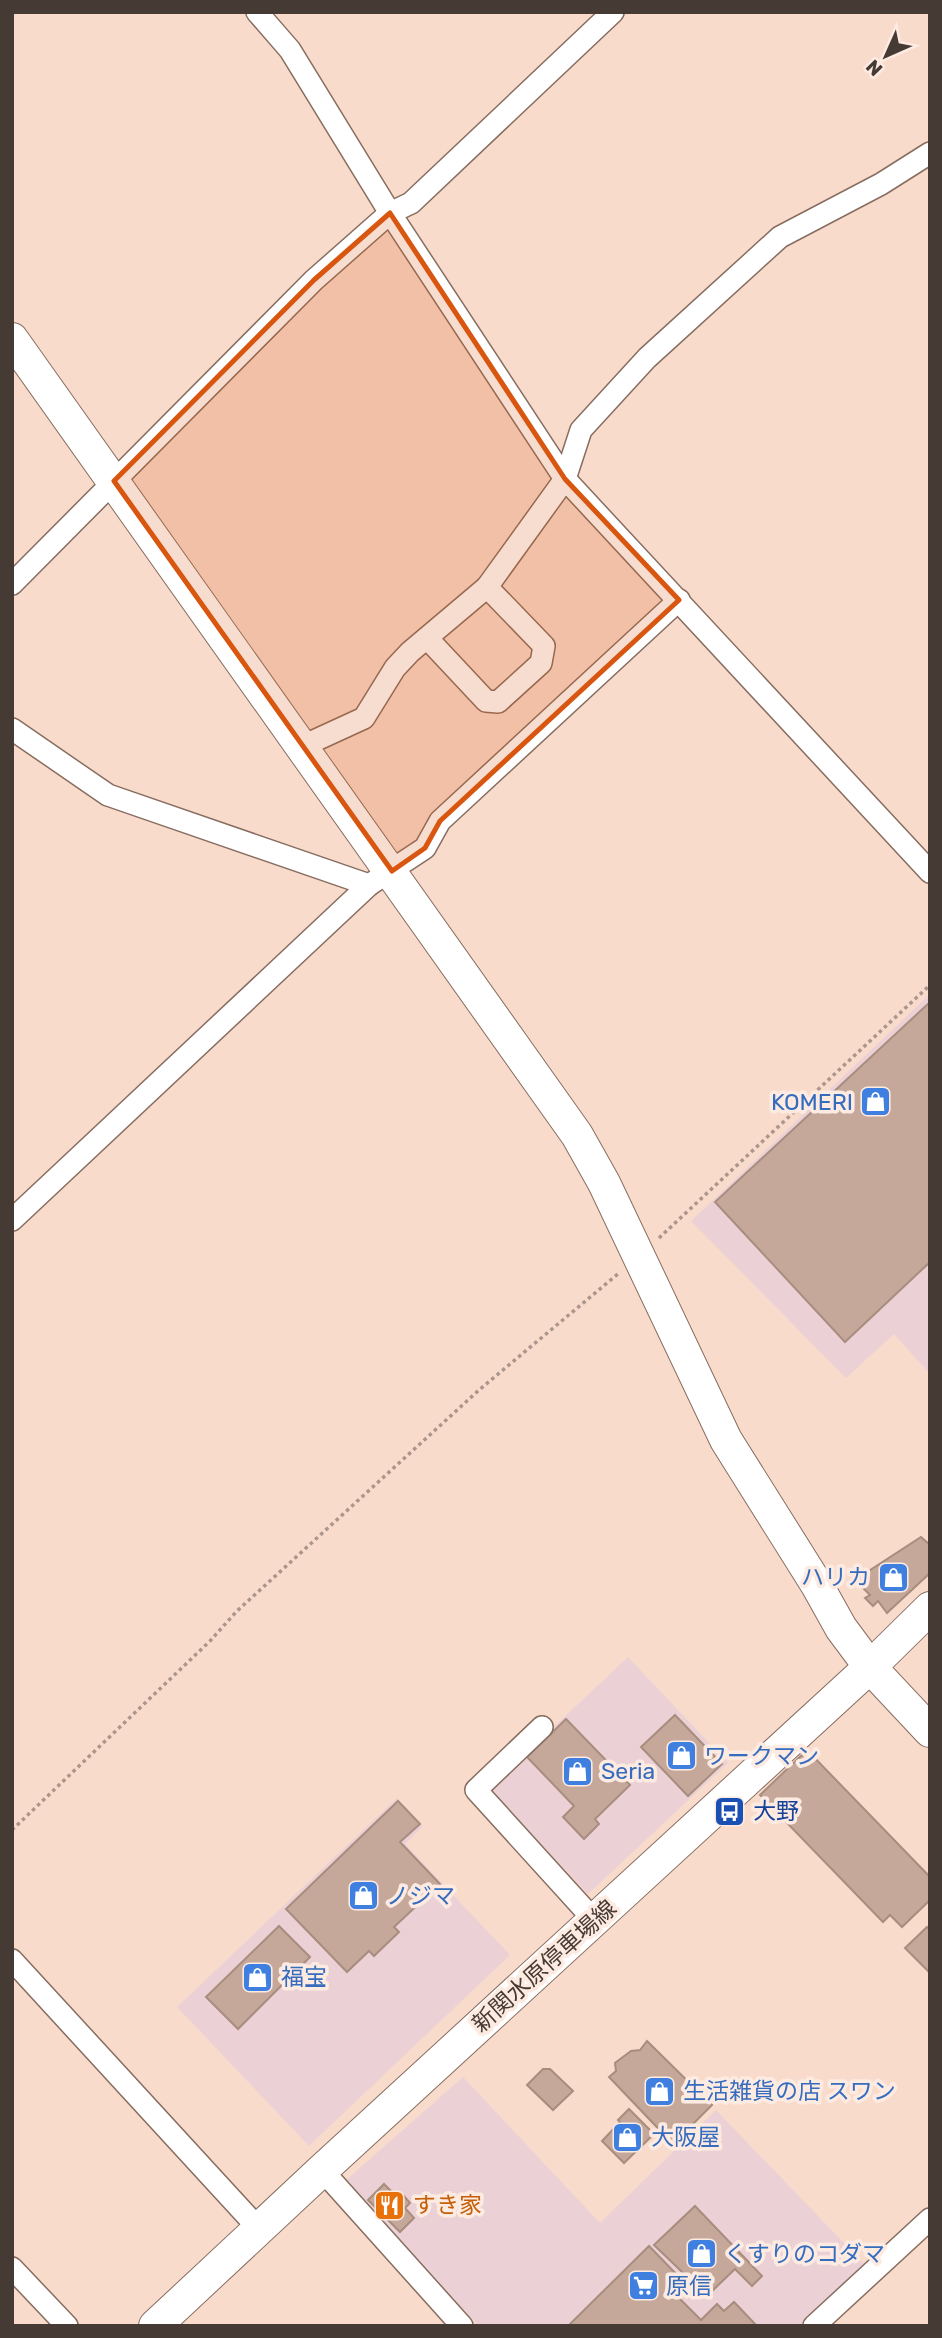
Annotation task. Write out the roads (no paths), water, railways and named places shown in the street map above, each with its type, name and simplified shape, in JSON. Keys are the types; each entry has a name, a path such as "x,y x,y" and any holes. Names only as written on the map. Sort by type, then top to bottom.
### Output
{"street":[{"path":"257,12 290,50 390,213 565,479 930,872"},
{"path":"12,584 314,280 390,213 411,203 612,12"},
{"path":"303,747 364,718 395,668 487,587 565,479 581,430 647,358 780,237 881,184 930,153"},
{"path":"12,339 303,747 380,878 577,1135 604,1183 726,1440 841,1628 870,1667 930,1731"},
{"path":"426,638 486,701 498,702 541,663 544,646 487,587"},
{"path":"12,1220 380,878 425,848 440,821 679,600"},
{"path":"12,729 108,795 380,878"},
{"name":"新関水原停車場線","path":"155,2326 258,2228 870,1667 930,1608"},
{"path":"542,1727 476,1790 594,1920"},
{"path":"12,1960 258,2228"},
{"path":"322,2170 462,2326"},
{"path":"814,2326 930,2219"},
{"path":"12,2267 67,2326"}],"place":[{"name":"KOMERI","path":"876,1102"},
{"name":"ハリカ","path":"893,1577"},
{"name":"ワークマン","path":"681,1756"},
{"name":"Seria","path":"578,1771"},
{"name":"大野","path":"730,1811"},
{"name":"ノジマ","path":"363,1896"},
{"name":"福宝","path":"258,1977"},
{"name":"生活雑貨の店 スワン","path":"660,2091"},
{"name":"大阪屋","path":"628,2137"},
{"name":"すき家","path":"390,2205"},
{"name":"くすりのコダマ","path":"701,2254"},
{"name":"原信","path":"643,2286"}]}
